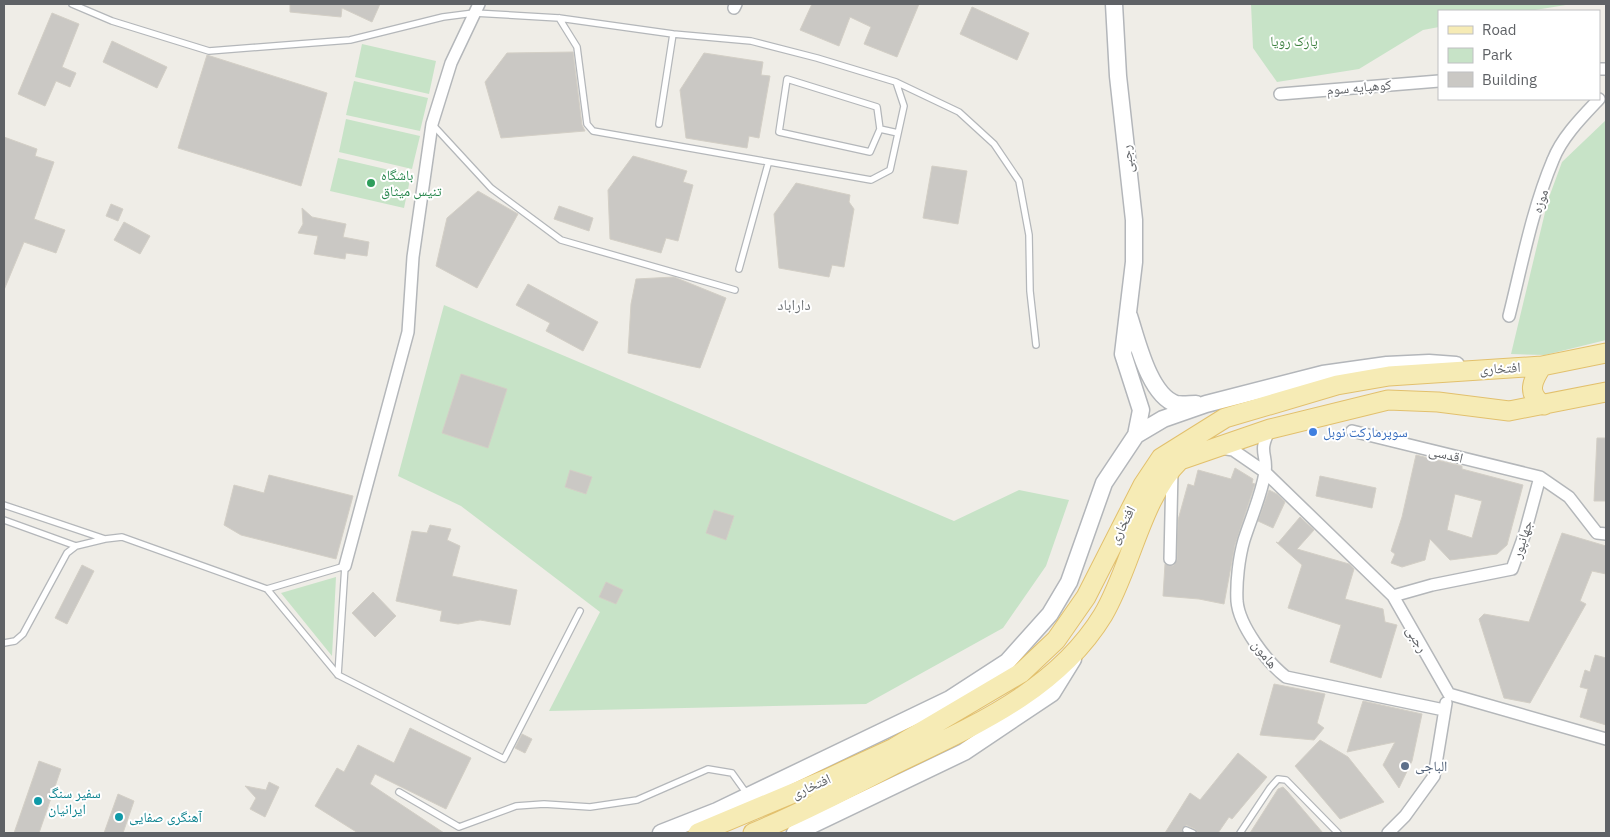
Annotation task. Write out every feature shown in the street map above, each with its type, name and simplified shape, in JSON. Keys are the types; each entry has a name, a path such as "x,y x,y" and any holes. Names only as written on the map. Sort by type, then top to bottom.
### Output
{"main road":[{"name":"رجبی","path":"1114,4 1118,76 1134,220 1134,262 1123,354 1141,410 1136,436"},
{"name":"رجبی","path":"1128,314 1148,371 1159,391 1170,401 1178,404 1206,404"},
{"name":"افتخاری","path":"698,833 810,787 894,748 1021,673 1056,640 1086,597 1143,485 1161,458 1225,418 1354,382 1389,376 1542,366 1606,353"},
{"path":"661,833 748,796 950,699 1007,662 1050,614 1070,582 1104,483 1136,436 1163,419 1206,404 1324,374 1387,365 1428,363 1494,368"},
{"path":"1542,366 1532,382 1532,392 1534,397 1544,405"},
{"name":"افتخاری","path":"753,833 996,714 1043,682 1079,649 1103,614 1147,512 1172,468 1180,460 1213,447 1270,429 1388,400 1438,402 1509,411 1606,392"},
{"path":"795,833 964,752 1052,693 1079,649"}],"street":[{"path":"345,566 408,332 413,257 432,124 451,63 476,8"},
{"name":"کوهپایه سوم","path":"1280,94 1438,81"},
{"name":"موزه","path":"1509,316 1530,231 1553,159 1577,122 1598,100"},
{"path":"1265,472 1262,445 1270,429"},
{"name":"اقدسی","path":"1352,431 1540,477"},
{"name":"رجبی","path":"1213,447 1233,450 1265,472 1393,596 1449,694"},
{"path":"1170,559 1172,468"},
{"name":"هامون","path":"1265,472 1243,543 1237,602 1249,632 1272,666 1286,677 1444,710"},
{"path":"1540,477 1570,496 1598,533 1606,534"},
{"name":"جهانپور","path":"1393,596 1432,585 1512,569 1524,536 1540,477"},
{"path":"1388,833 1405,816 1434,776 1444,710 1449,694 1606,739"}],"lane":[{"path":"72,4 112,21 210,51 350,40 476,8 673,34 751,41 817,58 896,82 959,112 994,144 1018,181 1029,235 1030,291 1036,345"},
{"path":"559,18 577,47 588,128 593,131 768,164 871,180 890,170 904,106 896,82"},
{"path":"659,124 673,34"},
{"path":"787,79 877,106 880,129 870,152 779,132 787,79"},
{"path":"432,124 490,188 561,240 734,290"},
{"path":"880,129 898,132"},
{"path":"739,269 768,164"},
{"path":"4,505 105,539"},
{"path":"4,520 76,546"},
{"path":"4,643 15,641 23,634 67,553 76,546 122,537 267,589 338,675 504,759 580,611"},
{"path":"267,589 345,566 338,675"},
{"path":"399,792 460,827 516,806 544,804 590,807 637,800 708,769 732,773 748,796"},
{"path":"1240,833 1278,779 1286,780 1338,833"},
{"path":"1186,830 1193,833"}],"green space":[{"name":"پارک رویا","path":"1251,4 1572,4 1535,10 1438,10 1438,27 1423,30 1359,69 1277,82 1253,48"},
{"path":"362,44 436,61 429,94 355,77"},
{"path":"354,81 428,98 420,131 346,115"},
{"path":"346,119 420,136 412,169 339,152"},
{"path":"1606,120 1606,340 1545,355 1511,354 1548,200 1562,162"},
{"name":"باشگاه تنيس ميثاق","path":"338,158 411,175 404,208 330,191"},
{"path":"444,305 954,521 1019,490 1069,500 1046,566 1003,628 866,704 549,711 600,612 461,506 398,476"},
{"path":"336,577 332,656 281,593"}],"building":[{"path":"290,4 380,4 372,22 342,8 341,17 290,12"},
{"path":"812,4 919,4 897,57 864,44 871,27 850,17 839,46 800,30"},
{"path":"972,7 1029,33 1017,60 960,34"},
{"path":"52,13 79,24 62,67 76,73 70,87 56,81 45,106 18,94"},
{"path":"112,41 167,67 157,88 103,62"},
{"path":"573,52 582,125 585,131 501,138 485,82 507,53"},
{"path":"704,53 763,62 761,75 770,76 759,138 749,136 747,148 686,138 680,90"},
{"path":"207,55 327,93 301,186 178,148"},
{"path":"4,137 37,149 35,156 54,162 34,219 65,230 56,253 24,242 4,290"},
{"path":"633,156 687,171 683,182 693,185 678,241 666,238 661,253 610,239 608,190"},
{"path":"932,166 967,171 958,224 923,218"},
{"path":"796,183 850,195 849,202 854,209 844,267 832,265 829,277 779,268 774,214"},
{"path":"478,191 518,214 477,288 436,266 447,218"},
{"path":"111,204 123,209 118,221 106,216"},
{"path":"559,206 593,218 589,231 554,219"},
{"path":"302,208 312,217 346,224 343,237 369,242 367,256 346,253 345,259 314,254 318,236 298,233 303,224"},
{"path":"124,222 150,236 140,254 114,240"},
{"path":"674,277 726,298 700,368 628,353 631,304 636,279"},
{"path":"528,284 598,322 583,351 546,331 550,323 516,305"},
{"path":"461,374 507,389 488,448 442,433"},
{"path":"1597,438 1606,438 1606,501 1594,501"},
{"path":"1416,455 1462,466 1462,469 1523,485 1507,545 1497,554 1450,560 1430,539 1425,560 1402,567 1391,563 1395,554 1391,551 1402,517","holes":["1455,494 1482,501 1472,538 1447,530"]},
{"path":"1235,468 1253,479 1252,483 1255,484 1235,545 1224,604 1199,599 1163,596 1165,564 1173,566 1177,560 1178,520 1188,484 1194,486 1198,470 1231,479"},
{"path":"570,470 592,477 586,494 565,487"},
{"path":"269,475 353,496 336,559 241,535 224,525 234,485 264,493"},
{"path":"1320,476 1376,488 1372,508 1316,496"},
{"path":"1269,490 1277,494 1285,502 1273,528 1258,521"},
{"path":"714,510 734,516 726,540 706,533"},
{"path":"1300,517 1314,530 1297,549 1349,564 1354,569 1345,599 1383,609 1385,622 1397,625 1381,678 1330,662 1341,625 1288,608 1302,565 1276,542 1278,543"},
{"path":"430,525 451,529 447,540 460,546 452,576 517,590 510,625 480,620 458,624 440,621 442,611 396,601 412,531 427,533"},
{"path":"1562,533 1606,546 1606,574 1592,571 1580,601 1586,604 1530,703 1504,698 1479,619 1484,614 1529,622"},
{"path":"82,565 94,571 67,624 55,618"},
{"path":"606,582 623,590 616,604 599,597"},
{"path":"373,592 396,616 375,637 352,613"},
{"path":"1595,655 1606,658 1606,725 1580,717 1588,689 1580,687 1585,670 1590,672"},
{"path":"1274,684 1325,694 1317,723 1324,728 1314,740 1260,735"},
{"path":"1363,701 1422,714 1412,761 1399,788 1383,765 1395,742 1347,752"},
{"path":"410,728 471,758 446,809 375,774 370,784 444,833 358,833 315,806 337,768 344,772 358,745 394,763"},
{"path":"522,734 532,739 525,753 515,748"},
{"path":"1320,740 1348,757 1384,802 1340,819 1295,766"},
{"path":"1238,753 1267,777 1232,819 1229,817 1218,833 1198,833 1195,829 1186,825 1182,829 1183,833 1165,833 1190,793 1200,800"},
{"name":"سفیر سنگ ایرانیان","path":"39,761 61,769 39,833 14,833"},
{"path":"269,782 279,787 265,817 250,809 256,798 245,786 266,790"},
{"path":"1283,787 1323,833 1250,833 1278,789"},
{"name":"آهنگری صفایی","path":"118,794 134,801 123,833 104,833"}],"place":[{"name":"باشگاه تنيس ميثاق","path":"371,183"},
{"name":"سوپرمارکت نوبل","path":"1313,432"},
{"name":"الباجی","path":"1405,766"},
{"name":"سفیر سنگ ایرانیان","path":"38,801"},
{"name":"آهنگری صفایی","path":"119,817"}],"district":[{"name":"داراباد","path":"794,304"}]}
